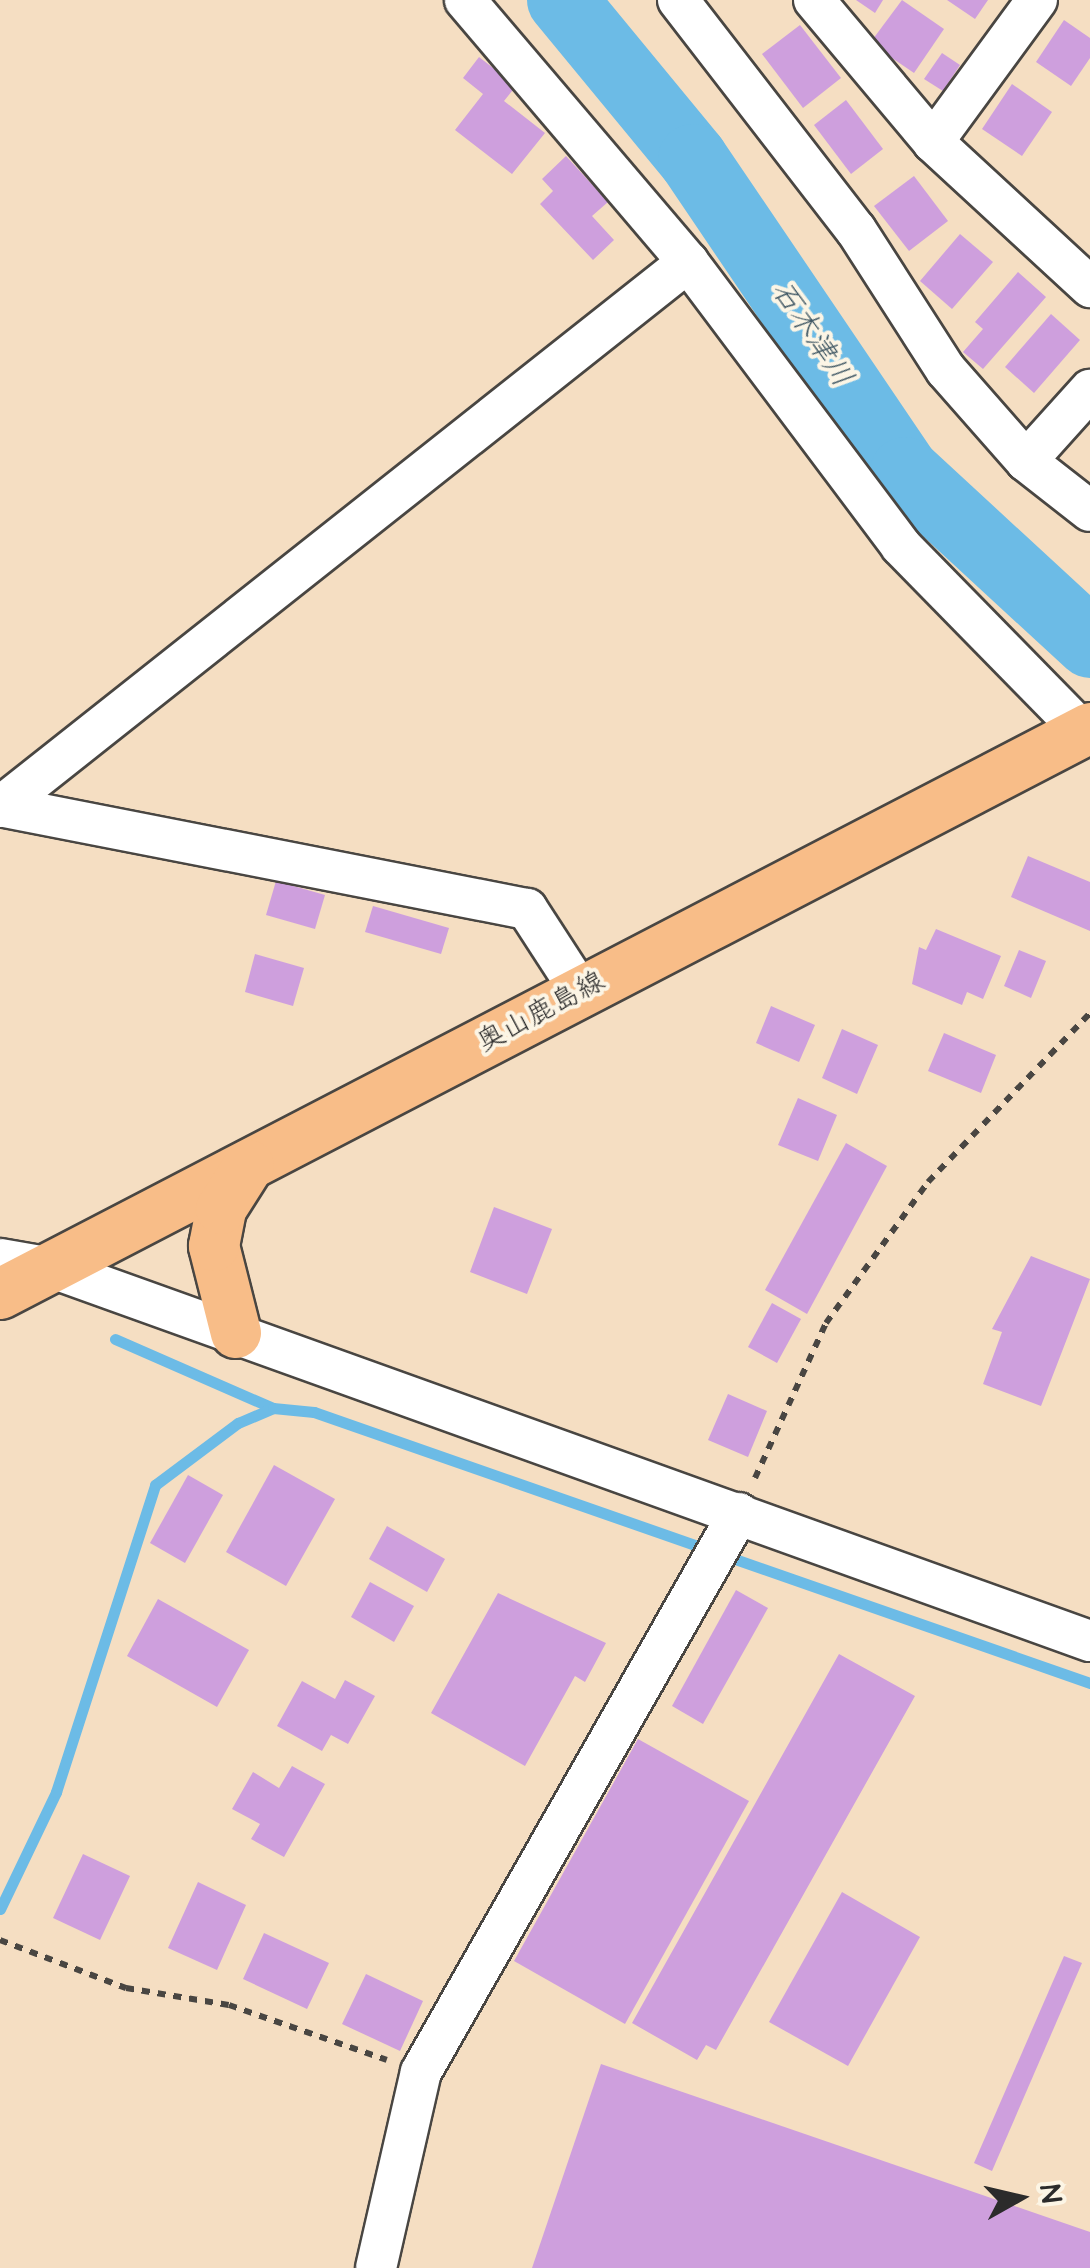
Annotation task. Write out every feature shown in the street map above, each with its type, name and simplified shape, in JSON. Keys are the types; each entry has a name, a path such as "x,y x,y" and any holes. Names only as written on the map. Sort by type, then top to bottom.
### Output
{"main road":[{"name":"奥山鹿島線","path":"0,1294 1086,730"},
{"path":"236,1334 214,1246 221,1209 249,1165"}],"street":[{"path":"465,0 688,262 901,546 1086,730"},
{"path":"678,0 856,230 946,370 1026,460 1090,510"},
{"path":"814,0 932,142 1090,287"},
{"path":"932,142 1037,0"},
{"path":"0,806 688,262"},
{"path":"1026,460 1090,390"},
{"path":"0,806 527,908 581,992"},
{"path":"0,1258 52,1268 236,1334 723,1540 1090,1641"},
{"path":"376,2268 421,2072 723,1540"}],"path":[{"path":"723,1540 826,1323 928,1182 1090,1013"},
{"path":"3,1941 126,1988 229,2005 421,2072"}],"building":[{"path":"856,0 883,0 875,13"},
{"path":"902,0 944,29 914,73 870,43"},
{"path":"947,0 988,0 975,19"},
{"path":"1064,20 1090,38 1090,58 1071,86 1036,62"},
{"path":"800,25 841,78 803,108 762,54"},
{"path":"942,53 960,65 943,91 924,79"},
{"path":"479,57 516,86 504,101 545,133 512,174 455,130 483,94 463,78"},
{"path":"1012,84 1052,112 1022,156 982,129"},
{"path":"846,100 883,149 851,174 814,125"},
{"path":"566,156 608,202 592,216 614,240 593,260 540,204 553,191 542,179"},
{"path":"914,176 948,221 909,251 874,206"},
{"path":"960,234 993,262 952,309 920,281"},
{"path":"1018,272 1046,297 983,369 963,352 983,329 975,322"},
{"path":"1051,314 1080,340 1034,393 1005,367"},
{"path":"1028,856 1090,882 1090,931 1011,897"},
{"path":"276,881 325,895 315,929 266,915"},
{"path":"373,906 449,928 441,954 365,932"},
{"path":"936,929 1001,956 983,999 967,992 962,1005 912,984 919,947 926,950"},
{"path":"1019,950 1046,961 1031,998 1004,986"},
{"path":"255,954 304,968 293,1006 245,992"},
{"path":"771,1006 815,1025 799,1062 756,1043"},
{"path":"842,1029 878,1045 857,1094 822,1078"},
{"path":"944,1033 996,1055 981,1093 928,1071"},
{"path":"798,1098 837,1115 818,1161 778,1145"},
{"path":"846,1143 887,1166 807,1314 765,1290"},
{"path":"494,1207 552,1229 527,1294 470,1272"},
{"path":"1031,1256 1090,1279 1041,1406 983,1384 1002,1332 992,1329"},
{"path":"772,1303 801,1319 777,1363 748,1347"},
{"path":"728,1394 767,1411 748,1457 708,1440"},
{"path":"274,1465 335,1499 286,1586 226,1552"},
{"path":"188,1475 223,1495 185,1563 150,1543"},
{"path":"387,1526 445,1559 427,1592 369,1559"},
{"path":"370,1582 414,1606 394,1642 351,1617"},
{"path":"736,1590 768,1608 703,1724 672,1706"},
{"path":"498,1593 606,1643 585,1682 575,1676 525,1766 431,1713"},
{"path":"158,1599 249,1650 217,1707 127,1656"},
{"path":"839,1654 915,1696 716,2050 706,2045 697,2060 632,2023"},
{"path":"345,1680 375,1696 348,1744 331,1735 322,1751 277,1726 302,1681 335,1699"},
{"path":"638,1739 749,1801 625,2024 514,1961"},
{"path":"292,1766 325,1784 284,1857 251,1839 260,1824 232,1809 253,1772 279,1788"},
{"path":"83,1854 130,1876 100,1940 53,1918"},
{"path":"198,1882 246,1905 217,1970 168,1948"},
{"path":"842,1892 920,1937 848,2066 769,2022"},
{"path":"264,1933 329,1963 307,2009 243,1979"},
{"path":"1064,1956 1082,1963 992,2171 974,2163"},
{"path":"366,1974 423,2001 400,2051 342,2024"},
{"path":"601,2064 1090,2232 1090,2268 532,2268"}],"waterway":[{"name":"石木津川","path":"562,0 693,159 905,472 1090,643"},
{"path":"115,1339 273,1408"},
{"path":"0,1909 56,1792 155,1485 238,1423 273,1408 314,1412 1090,1683"}]}
